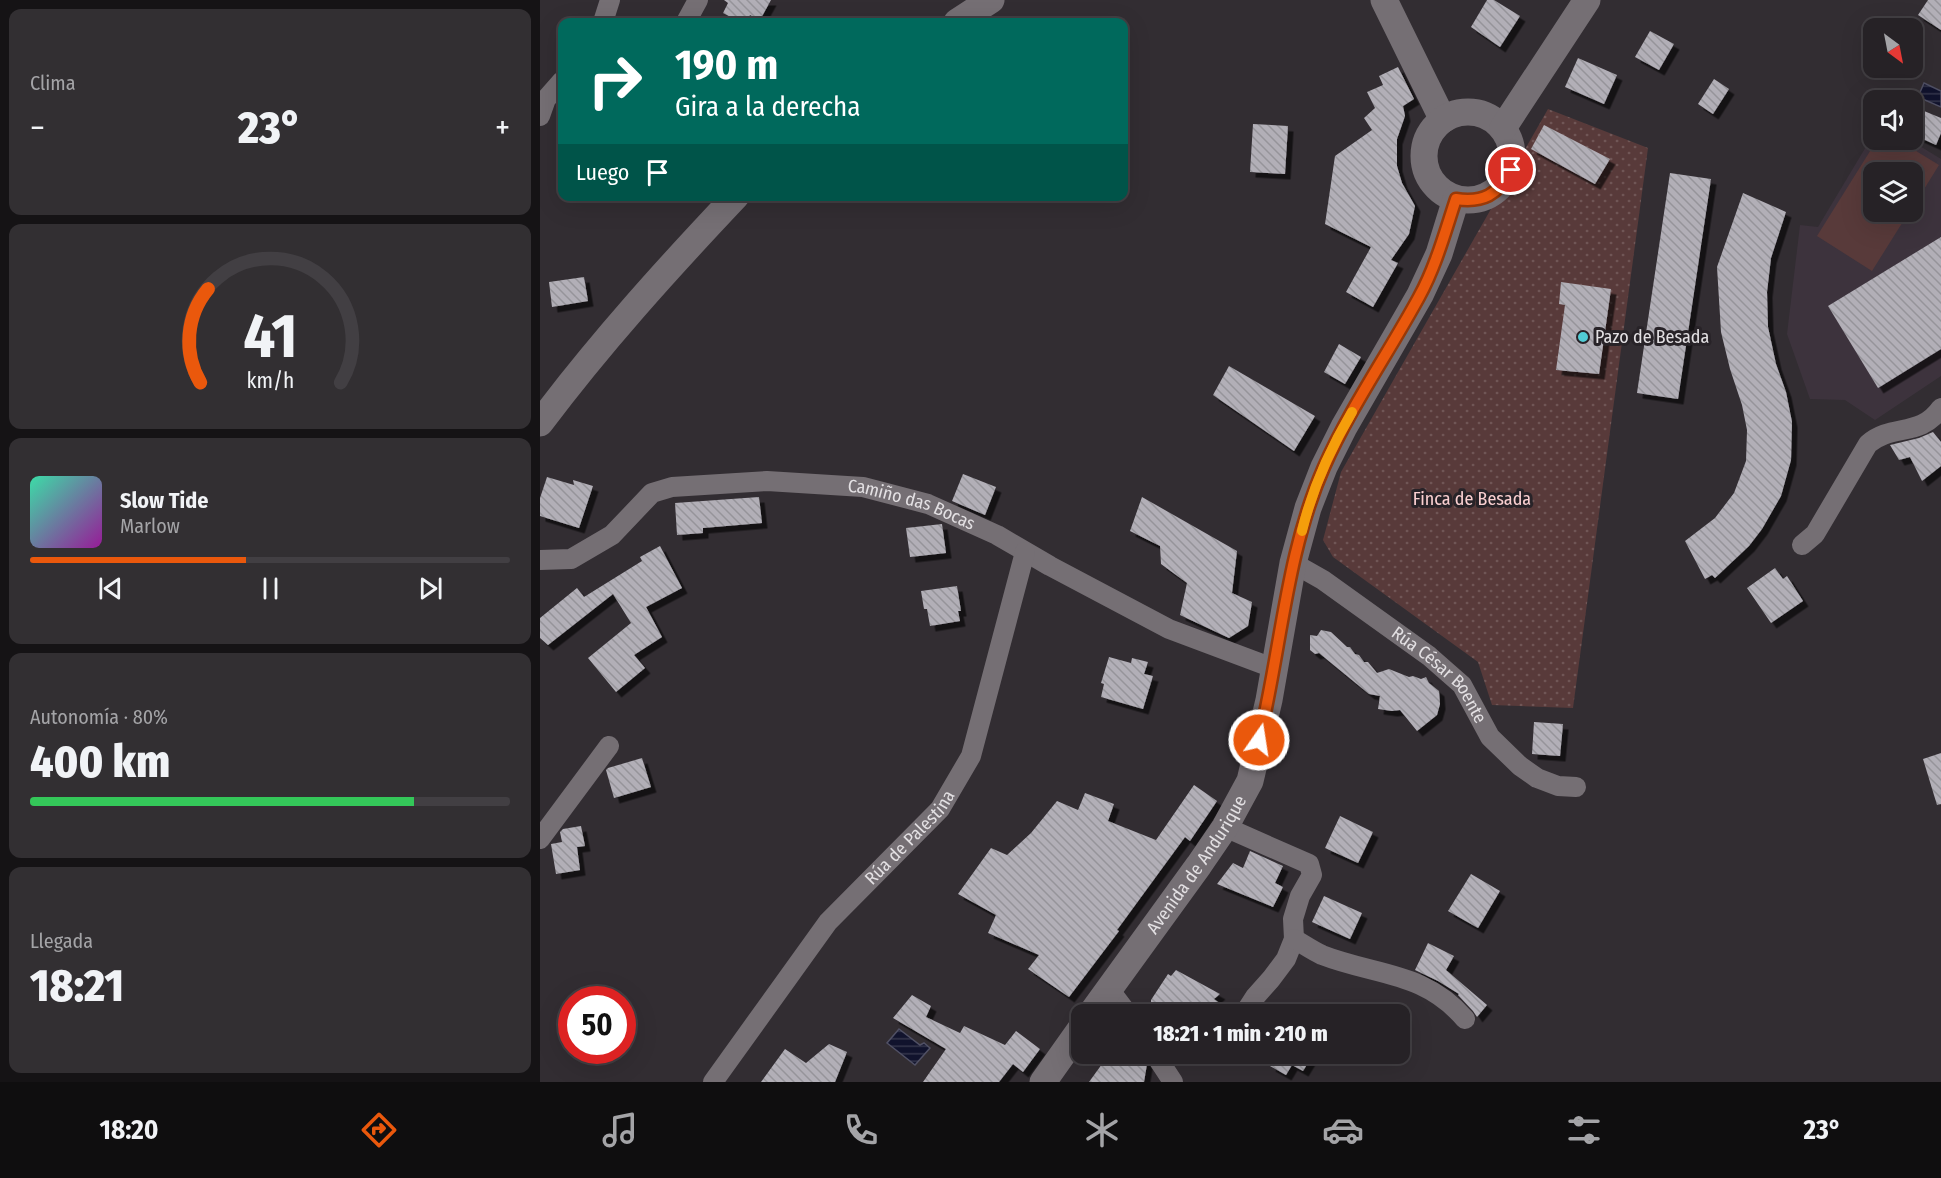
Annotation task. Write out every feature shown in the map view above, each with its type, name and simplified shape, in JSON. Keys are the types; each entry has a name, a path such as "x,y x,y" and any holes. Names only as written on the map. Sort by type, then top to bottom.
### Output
{"main road":[{"path":"963,18 991,0"},
{"path":"1384,0 1443,120"},
{"path":"1503,128 1587,0"},
{"path":"1461,113 1481,114 1494,119 1503,128 1511,141 1513,156 1511,170 1504,184 1494,193 1482,199 1469,201 1456,199 1443,193 1433,183 1426,171 1424,157 1426,143 1433,130 1443,120 1461,113"},
{"name":"Avenida de Andurique","path":"1098,1004 1225,827 1250,781 1269,700 1293,563 1308,508 1324,467 1344,426 1420,295 1439,254 1456,199"},
{"path":"540,423 608,338 676,259 731,201"},
{"path":"1043,1082 1071,1043"}],"street":[{"path":"604,18 610,0"},
{"path":"688,18 698,0"},
{"path":"540,81 553,77 558,72"},
{"path":"540,116 546,99 558,86"},
{"path":"1802,545 1815,534 1868,444 1876,437 1887,433 1915,428 1930,419 1941,408"},
{"name":"Camiño das Bocas","path":"540,560 571,559 612,535 652,493 672,487 767,481 864,487 928,504 997,535 1169,629 1274,669"},
{"name":"Rúa de Palestina","path":"713,1082 828,922 940,809 971,756 1025,552"},
{"name":"Rúa César Boente","path":"1293,563 1323,580 1446,670 1462,686 1490,736 1520,766 1537,778 1558,786 1576,787"},
{"path":"540,839 609,746"},
{"path":"1225,827 1309,864 1312,875 1300,896 1293,919 1294,939 1286,959 1250,1004"},
{"path":"1294,939 1322,955 1399,976 1436,992 1452,1004 1465,1019"},
{"path":"1109,989 1120,1004"},
{"path":"1161,1064 1173,1082"}],"shaded area":[{"path":"1923,148 1941,159 1941,376 1875,420 1845,400 1810,399 1787,334 1800,225 1818,227 1864,150 1923,150"}],"green space":[{"name":"Finca de Besada","path":"1548,109 1648,148 1573,708 1492,705 1478,662 1333,557 1323,540 1341,472"},
{"path":"1871,150 1914,150 1939,165 1923,191 1923,162 1863,162"},
{"path":"1863,162 1863,222 1903,222 1872,271 1817,236"}],"water":[{"path":"1924,83 1941,91 1941,107 1923,99 1923,90 1921,90"},
{"path":"899,1029 920,1045 924,1043 930,1048 915,1065 887,1043"}],"building":[{"path":"724,0 771,0 761,18 750,15 748,18 732,18 723,13 728,3"},
{"path":"1487,0 1494,0 1520,16 1500,47 1471,27"},
{"path":"1928,0 1941,0 1941,30 1923,18 1918,15"},
{"path":"1650,31 1674,44 1659,70 1635,57"},
{"path":"1578,58 1617,75 1604,104 1565,87"},
{"path":"1398,67 1414,99 1403,106 1405,116 1397,139 1397,166 1402,183 1415,206 1409,234 1391,260 1398,263 1373,307 1346,292 1371,247 1325,224 1335,156 1372,130 1364,118 1375,108 1367,92 1383,85 1379,76"},
{"path":"1714,79 1729,89 1713,114 1698,104"},
{"path":"1923,111 1941,118 1941,133 1936,145 1923,139"},
{"path":"1253,124 1288,126 1285,174 1250,172"},
{"path":"1544,125 1610,159 1595,184 1531,149"},
{"path":"1670,173 1711,179 1678,399 1637,393"},
{"path":"1743,193 1786,212 1771,258 1767,292 1768,327 1792,422 1791,460 1781,496 1762,529 1749,546 1715,578 1712,575 1705,579 1685,541 1715,518 1734,493 1746,461 1747,430 1721,332 1717,267"},
{"path":"1941,237 1941,349 1878,388 1828,306"},
{"path":"584,277 588,301 552,307 549,282"},
{"name":"Pazo de Besada","path":"1561,282 1611,289 1599,374 1556,370 1565,305 1559,304"},
{"path":"1339,344 1361,357 1345,384 1324,372"},
{"path":"1229,366 1315,416 1294,451 1213,395"},
{"path":"1933,432 1941,442 1941,466 1922,481 1910,457 1899,460 1890,445"},
{"path":"963,474 996,487 985,515 952,501"},
{"path":"547,477 574,485 573,480 593,486 579,528 540,516 540,498"},
{"path":"759,497 762,523 703,528 703,533 677,535 675,503"},
{"path":"1142,497 1237,551 1232,593 1252,602 1248,626 1229,638 1180,615 1187,583 1161,564 1160,546 1130,531"},
{"path":"942,524 946,553 910,557 906,528"},
{"path":"660,546 682,588 646,607 662,637 634,655 645,668 616,692 588,658 631,623 613,594 548,645 540,638 540,618 577,588 584,597 642,561 640,557"},
{"path":"1775,568 1783,579 1787,576 1803,601 1771,623 1747,588"},
{"path":"957,586 961,611 958,611 960,621 930,626 921,591"},
{"path":"1321,630 1331,632 1359,655 1364,662 1368,662 1377,673 1389,669 1409,677 1421,679 1426,677 1429,683 1439,691 1440,704 1437,715 1417,731 1400,710 1378,709 1380,696 1369,694 1319,653 1315,654 1310,650 1310,635 1317,636"},
{"path":"1109,657 1131,663 1132,658 1148,662 1144,674 1153,676 1143,709 1101,697 1104,684 1101,683"},
{"path":"1534,722 1563,724 1560,756 1532,754"},
{"path":"1941,753 1941,804 1937,805 1923,759"},
{"path":"642,758 651,787 614,798 606,770"},
{"path":"1194,785 1217,801 1190,841 1185,837 1069,997 1028,969 1039,955 988,933 996,915 958,894 991,848 1007,855 1031,833 1057,801 1078,810 1085,793 1114,804 1108,821 1156,840"},
{"path":"1340,816 1373,832 1358,863 1325,848"},
{"path":"581,826 585,846 577,847 580,870 556,874 551,844 562,842 560,832 563,829"},
{"path":"1250,851 1283,866 1275,883 1283,887 1273,907 1217,884 1233,863 1243,868"},
{"path":"1471,874 1500,891 1478,928 1448,911"},
{"path":"1324,896 1362,913 1350,939 1312,922"},
{"path":"1428,943 1454,956 1446,970 1487,1005 1477,1017 1459,994 1415,970"},
{"path":"1176,970 1220,994 1214,999 1221,1004 1151,1004 1151,1000 1168,974 1171,976"},
{"path":"912,995 931,1006 926,1017 960,1033 964,1026 1005,1045 1016,1031 1040,1049 1023,1072 1013,1064 999,1082 923,1082 946,1049 893,1018"},
{"path":"829,1044 847,1052 835,1082 761,1082 785,1049 806,1063"},
{"path":"1102,1064 1147,1064 1144,1082 1089,1082"},
{"path":"1271,1064 1307,1064 1303,1071 1292,1065 1286,1075 1270,1066"}],"slow traffic":[{"path":"1302,531 1308,508 1324,467 1352,412"}],"place":[{"name":"Pazo de Besada","path":"1583,337"}],"route":[{"path":"1259,740 1269,700 1293,563 1308,508 1324,467 1344,426 1420,295 1439,254 1456,199 1469,201 1482,199 1494,193 1504,184 1511,170"}]}
